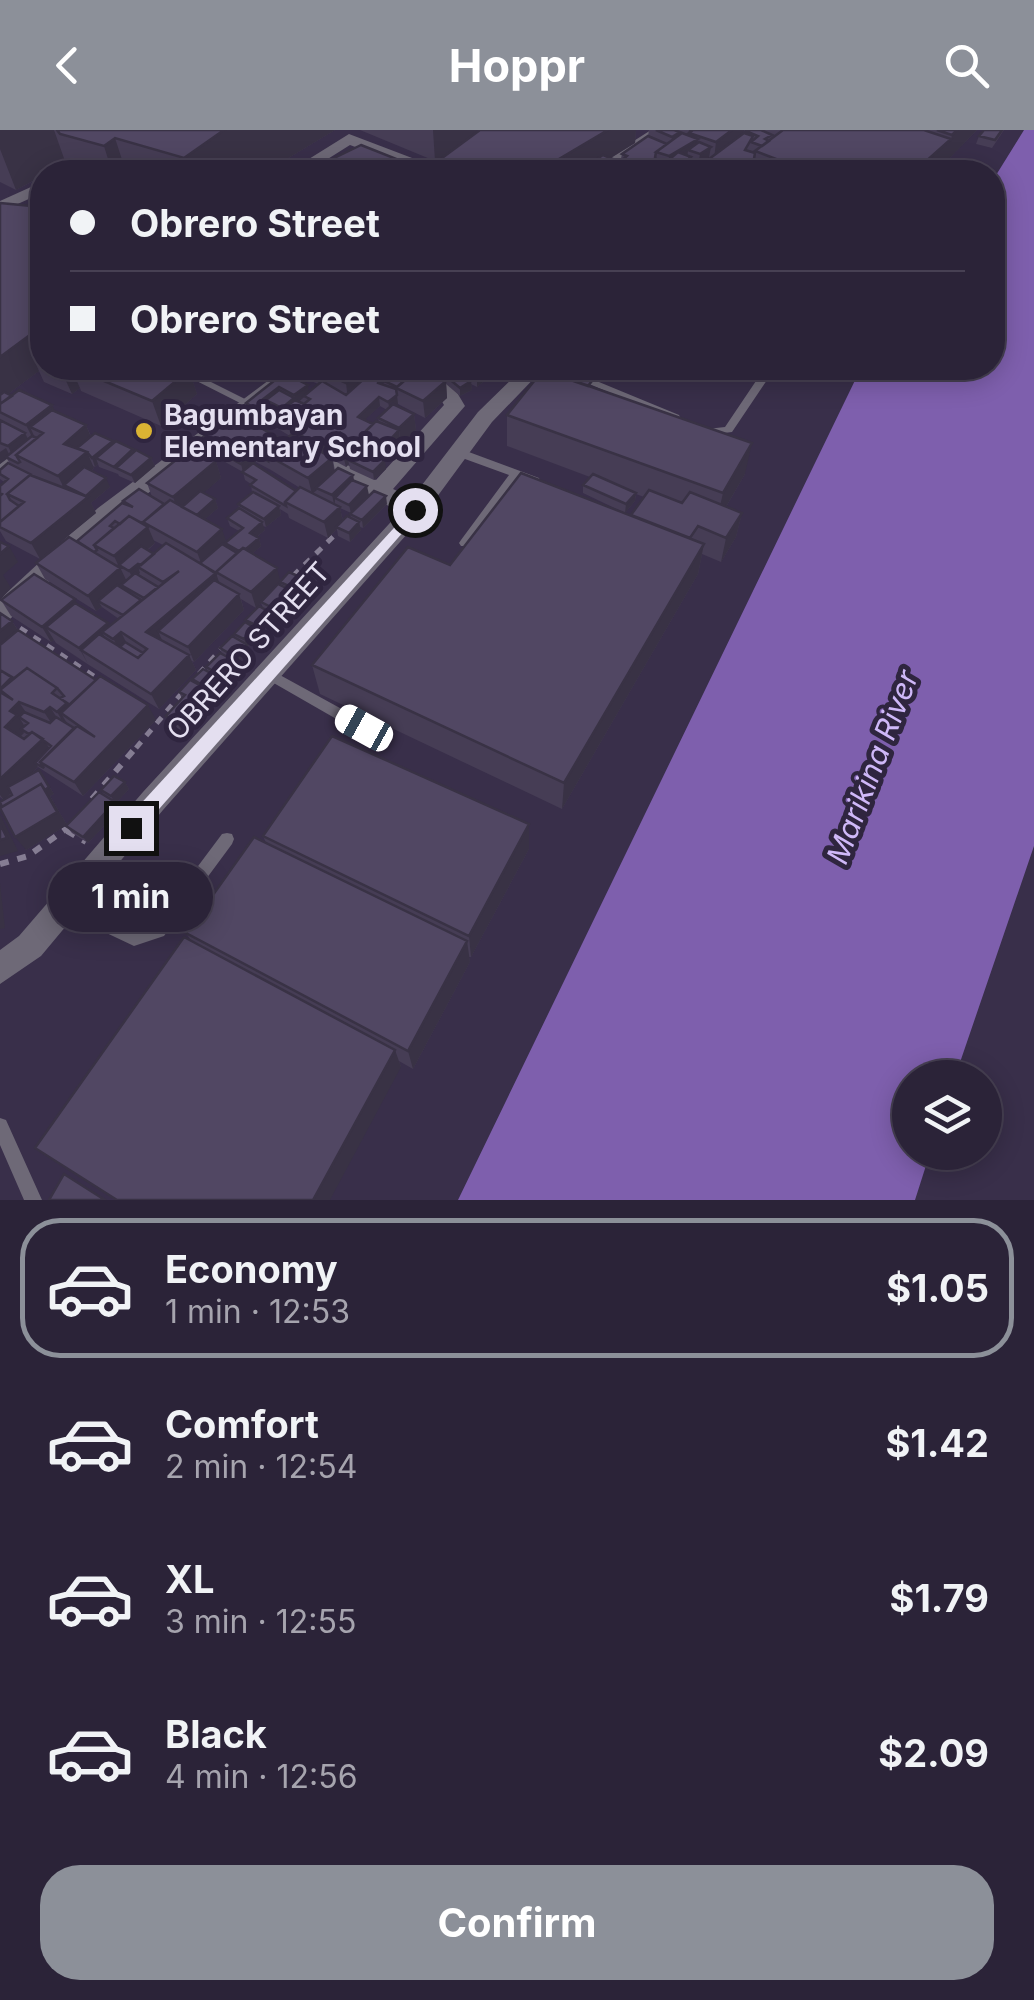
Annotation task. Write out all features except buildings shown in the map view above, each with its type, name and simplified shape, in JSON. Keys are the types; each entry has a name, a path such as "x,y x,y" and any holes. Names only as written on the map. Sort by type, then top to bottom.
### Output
{"street":[{"path":"613,160 662,130"},
{"path":"316,160 349,140 415,160"},
{"path":"0,207 30,192"},
{"path":"8,620 98,510 244,414 283,380"},
{"path":"378,490 455,406 442,380"},
{"name":"OBRERO STREET","path":"0,969 30,946 415,510 485,417 522,380"},
{"path":"282,440 415,510"}],"lane":[{"path":"194,380 244,414"},
{"path":"586,380 682,420"},
{"path":"700,428 724,434 762,380"},
{"path":"2,467 30,445"},
{"path":"458,452 553,487"},
{"path":"2,467 22,474"},
{"path":"464,543 516,474"},
{"path":"269,674 364,728"},
{"path":"65,906 134,939 159,932 228,839"},
{"path":"0,1126 33,1200"}],"path":[{"path":"288,581 378,490"},
{"path":"8,620 117,691"},
{"path":"198,676 234,635"},
{"path":"90,803 186,689"},
{"path":"147,708 162,716"},
{"path":"0,864 28,856 67,831 78,817"}],"water":[{"name":"Marikina River","path":"1024,130 1034,130 1034,846 961,1060 892,1060 892,1170 925,1170 915,1200 458,1200 855,380 1005,380 1005,161"}],"place":[{"name":"Bagumbayan Elementary School","path":"144,431"}],"route":[{"path":"131,828 415,510"}]}
